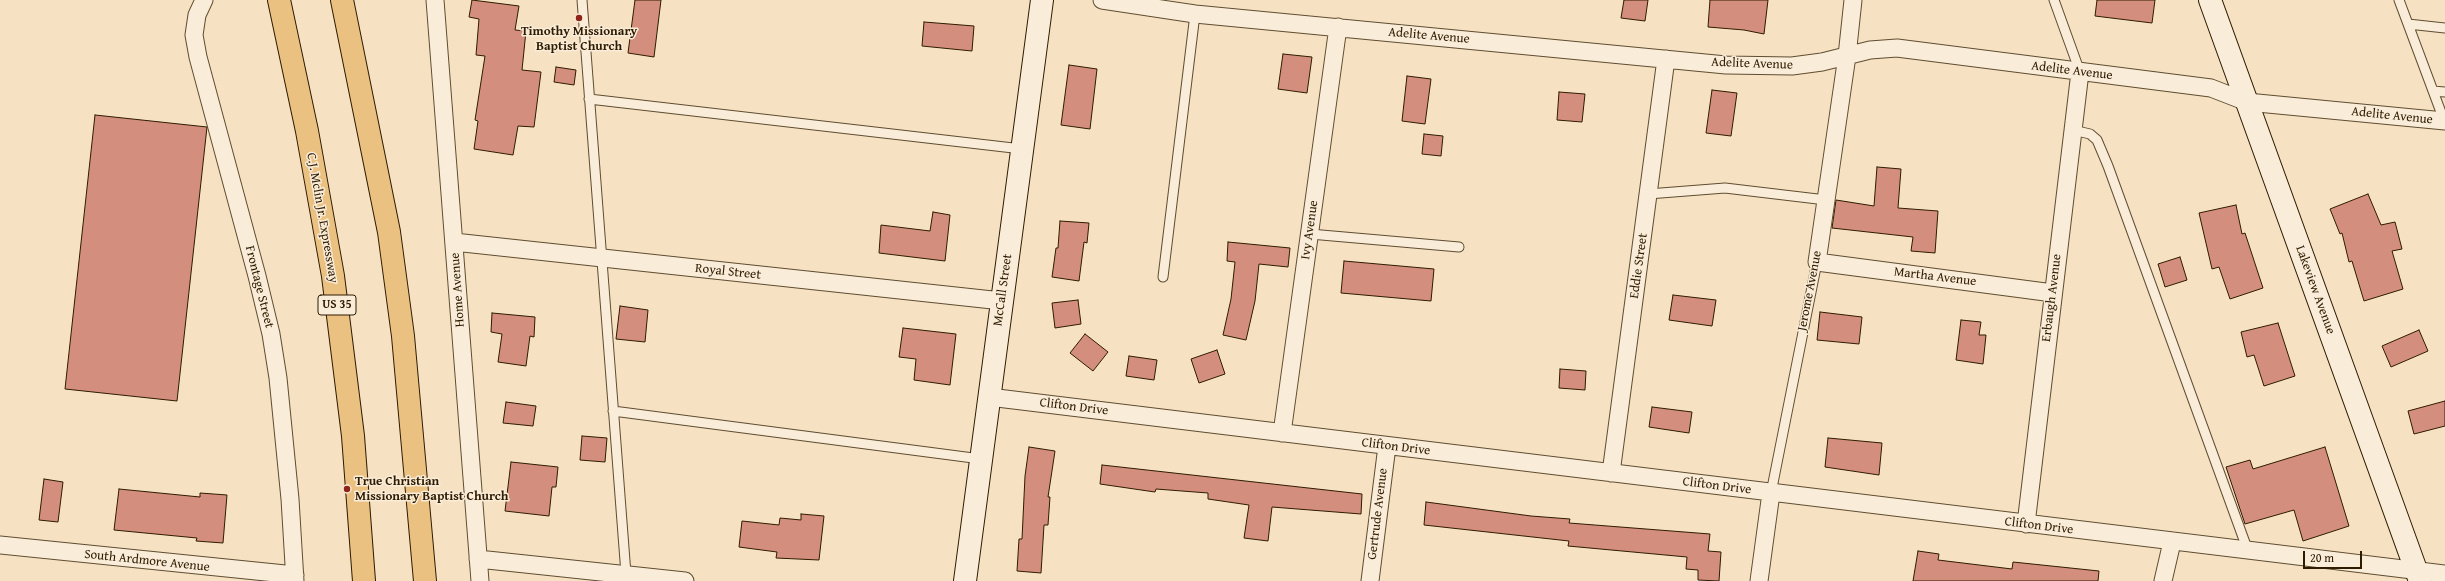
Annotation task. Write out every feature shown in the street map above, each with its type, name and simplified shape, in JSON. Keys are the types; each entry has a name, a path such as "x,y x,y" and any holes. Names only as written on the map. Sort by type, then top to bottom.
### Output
{"highway":[{"name":"C.J. Mclin Jr. Expressway","path":"279,0 307,131 338,308 352,428 364,581"},
{"path":"342,0 389,232 403,336 424,581"}],"street":[{"name":"Frontage Street","path":"204,0 197,16 195,42 271,334 278,378 290,499 295,578"},
{"name":"Home Avenue","path":"436,0 480,581"},
{"name":"McCall Street","path":"965,581 1042,0"},
{"name":"Adelite Avenue","path":"1102,0 1195,14 1762,66 1792,66 1847,56 1870,50 1897,48 2210,88 2247,102 2445,122"},
{"name":"Jerome Avenue","path":"1817,262 1847,56 1853,0"},
{"name":"Lakeview Avenue","path":"2210,0 2418,576"},
{"name":"Ivy Avenue","path":"1282,433 1338,27"},
{"name":"Eddie Street","path":"1611,474 1666,58"},
{"name":"Erbaugh Avenue","path":"2026,524 2080,72"},
{"name":"Royal Street","path":"454,242 1002,301"},
{"name":"Martha Avenue","path":"1817,262 2053,293"},
{"name":"Clifton Drive","path":"990,397 2248,551 2418,576 2445,574"},
{"name":"Gertrude Avenue","path":"1370,581 1387,446"},
{"name":"Jerome Avenue","path":"1760,581 1771,492"},
{"path":"2163,581 2172,542"},
{"name":"South Ardmore Avenue","path":"0,546 295,578"},
{"path":"478,559 685,581"}],"lane":[{"path":"582,0 626,574"},
{"path":"2054,0 2080,72"},
{"path":"2400,0 2445,122"},
{"path":"1163,277 1195,14"},
{"path":"2408,24 2445,28"},
{"path":"2433,91 2445,92"},
{"path":"589,99 1022,149"},
{"path":"2073,130 2090,134 2097,140 2108,166 2248,551"},
{"path":"1648,194 1725,188 1826,200"},
{"path":"1310,234 1459,247"},
{"name":"Jerome Avenue","path":"1771,492 1817,262"},
{"path":"613,411 981,459"}],"building":[{"path":"472,0 519,6 515,30 526,31 522,70 541,72 534,127 518,126 513,155 474,149 478,121 475,120 485,56 476,55 479,19 469,17"},
{"path":"635,0 661,0 654,57 628,53"},
{"path":"1624,0 1648,0 1645,21 1621,18"},
{"path":"1710,0 1768,0 1764,34 1744,30 1708,27"},
{"path":"2097,0 2155,0 2152,23 2095,16"},
{"path":"924,22 974,26 972,51 922,46"},
{"path":"1283,54 1312,57 1307,93 1278,89"},
{"path":"1069,65 1097,69 1090,129 1061,125"},
{"path":"556,67 576,70 574,85 554,82"},
{"path":"1407,76 1431,79 1425,124 1402,121"},
{"path":"1712,90 1737,93 1731,136 1706,133"},
{"path":"1559,92 1585,94 1582,122 1557,120"},
{"path":"95,115 207,127 177,401 65,389"},
{"path":"1424,134 1443,136 1441,156 1422,154"},
{"path":"1877,167 1901,169 1898,208 1938,211 1935,253 1911,251 1913,237 1832,228 1836,200 1874,206"},
{"path":"2368,194 2381,225 2395,222 2402,249 2392,251 2403,289 2364,301 2352,261 2349,262 2342,233 2340,234 2330,209"},
{"path":"2236,205 2242,234 2245,233 2263,288 2230,299 2219,267 2212,269 2199,213"},
{"path":"933,212 950,215 945,261 879,253 881,225 930,231"},
{"path":"1060,221 1089,223 1087,243 1084,242 1079,281 1052,277 1056,248 1058,248"},
{"path":"1228,242 1290,248 1288,267 1259,264 1255,301 1246,340 1223,335 1231,299 1235,262 1227,261"},
{"path":"2180,257 2187,280 2165,287 2158,264"},
{"path":"1344,261 1434,269 1431,301 1341,293"},
{"path":"1673,295 1716,300 1712,326 1669,320"},
{"path":"1078,300 1081,324 1055,328 1052,303"},
{"path":"620,306 648,310 645,342 616,339"},
{"path":"1820,312 1862,317 1859,344 1817,340"},
{"path":"492,313 535,317 534,337 530,336 526,366 498,362 502,334 491,332"},
{"path":"1961,320 1981,322 1979,335 1986,335 1983,364 1956,360"},
{"path":"2278,323 2295,376 2264,386 2254,355 2247,357 2241,332"},
{"path":"903,328 956,334 950,385 914,380 916,359 899,357"},
{"path":"2419,330 2428,351 2391,367 2382,346"},
{"path":"1085,334 1108,352 1093,371 1070,353"},
{"path":"1217,350 1225,374 1199,383 1191,359"},
{"path":"1129,356 1157,360 1154,380 1126,376"},
{"path":"1560,369 1586,371 1585,390 1559,388"},
{"path":"2445,401 2445,426 2414,434 2408,411"},
{"path":"506,402 536,406 533,426 503,423"},
{"path":"1652,407 1692,412 1689,433 1649,427"},
{"path":"582,436 607,438 605,462 580,460"},
{"path":"1828,438 1882,443 1879,475 1825,467"},
{"path":"1029,447 1055,451 1048,497 1050,497 1048,525 1044,525 1041,573 1017,571 1019,539 1022,539 1025,476"},
{"path":"2325,447 2349,526 2303,541 2294,510 2245,524 2226,467 2250,460 2253,469"},
{"path":"511,462 558,467 556,487 552,487 549,516 505,511"},
{"path":"1102,465 1362,494 1361,514 1272,507 1268,541 1244,538 1249,505 1208,499 1208,493 1156,489 1155,492 1100,484"},
{"path":"44,479 63,482 58,522 39,520"},
{"path":"119,489 200,497 200,493 227,495 223,543 196,541 197,538 114,530"},
{"path":"1426,502 1531,516 1570,519 1569,523 1710,534 1708,551 1721,552 1719,581 1698,580 1698,570 1686,569 1687,557 1568,546 1569,541 1424,525"},
{"path":"801,514 824,516 819,560 776,558 777,552 739,547 742,521 779,525 780,518 801,520"},
{"path":"1918,551 1939,554 1938,560 2012,569 2013,562 2099,571 2098,581 1913,581"}],"place":[{"name":"Timothy Missionary Baptist Church","path":"579,18"},
{"name":"True Christian Missionary Baptist Church","path":"347,489"}]}
